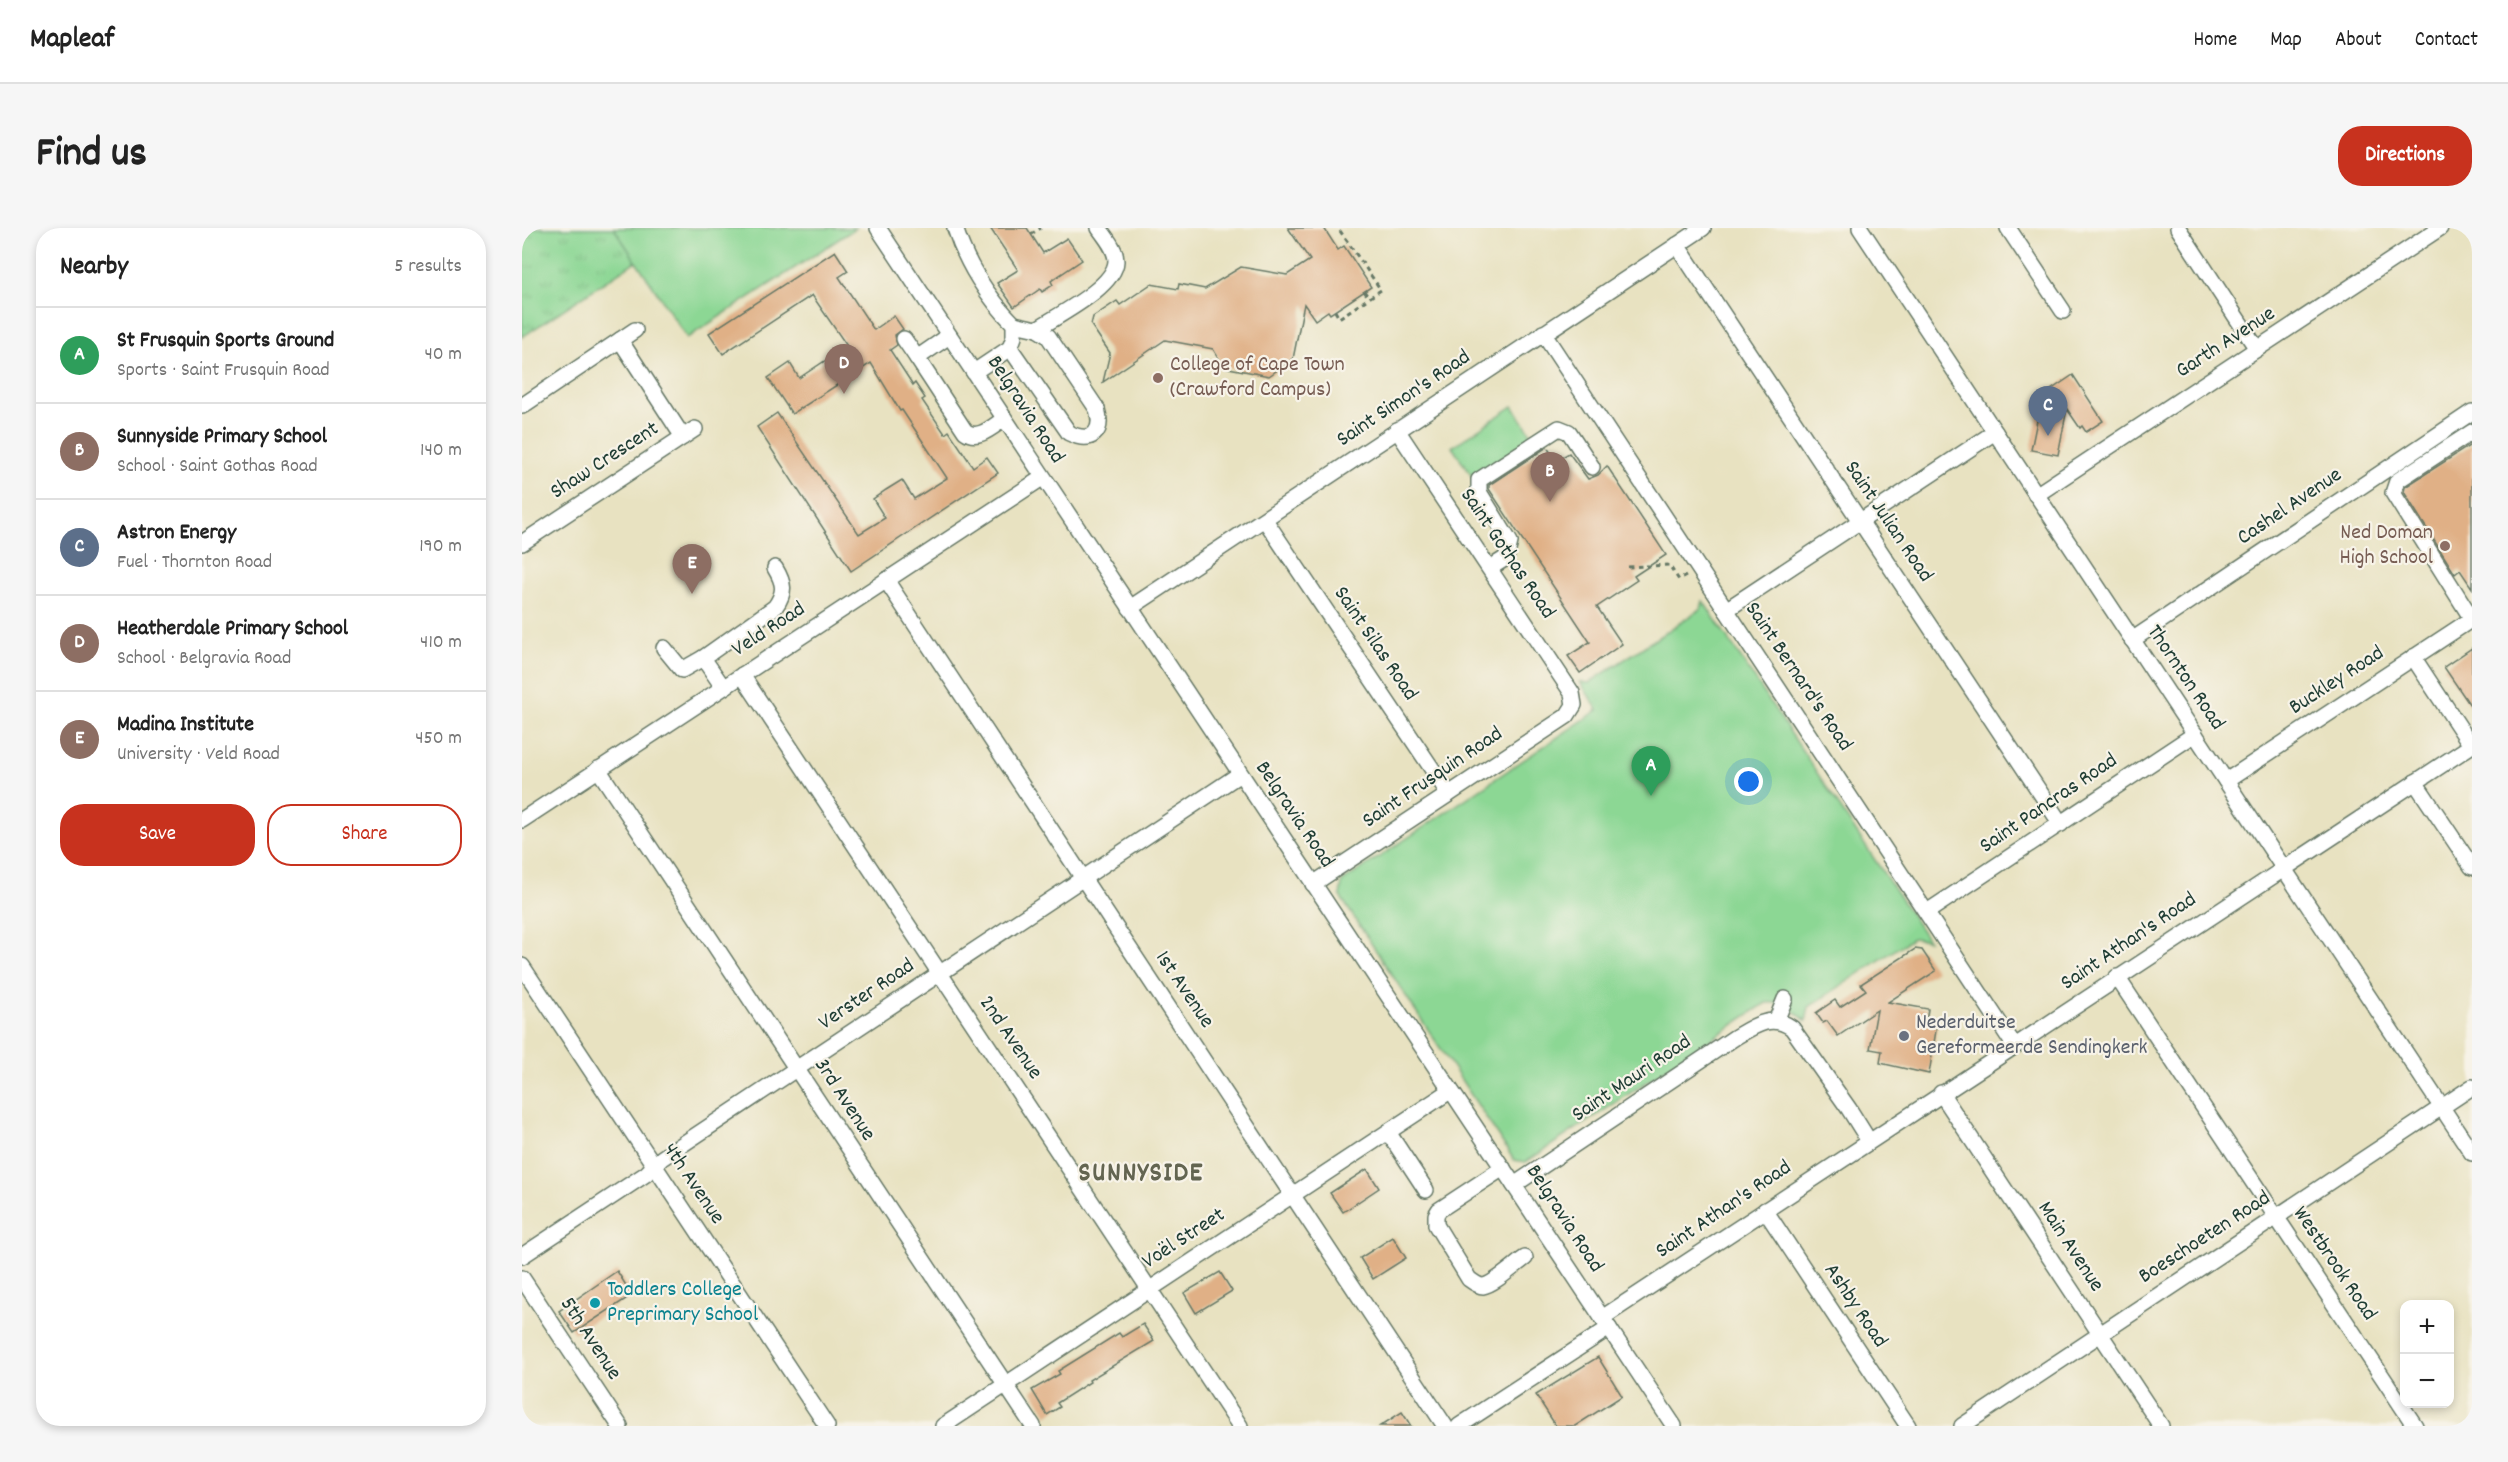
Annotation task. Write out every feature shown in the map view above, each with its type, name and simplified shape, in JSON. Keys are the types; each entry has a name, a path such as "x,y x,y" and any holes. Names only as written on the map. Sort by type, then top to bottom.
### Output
{"street":[{"name":"Belgravia Road","path":"878,228 1674,1426"},
{"path":"955,228 980,280 1001,311 1014,324 1037,329 1048,336 1097,409 1100,420 1098,429 1091,437 1080,438 1070,433 1010,348"},
{"path":"1037,329 1108,280 1116,261 1114,251 1099,228"},
{"name":"Saint Simon's Road","path":"1130,608 1703,228"},
{"name":"Thornton Road","path":"1860,228 2472,1153"},
{"path":"2008,228 2063,311"},
{"path":"2178,228 2257,349"},
{"name":"Garth Avenue","path":"2036,495 2440,228"},
{"name":"Saint Julian Road","path":"1677,245 2061,824"},
{"path":"974,372 1010,348 1014,337 1014,324"},
{"path":"522,406 635,330"},
{"name":"Saint Bernard's Road","path":"1544,333 2014,1045"},
{"path":"917,358 949,336"},
{"path":"904,339 970,436 980,435 1004,419"},
{"name":"Shaw Crescent","path":"522,543 689,433 620,340"},
{"name":"Cashel Avenue","path":"2132,640 2472,412"},
{"path":"1490,568 1506,558 1510,542 1479,492 1479,480 1558,428 1569,432 1592,468"},
{"name":"Saint Gothas Road","path":"1397,430 1572,693 1574,705"},
{"path":"1726,610 1995,432"},
{"path":"2472,432 2397,481 2393,493 2472,619"},
{"name":"Veld Road","path":"522,820 1042,477"},
{"name":"Saint Silas Road","path":"1264,520 1449,794"},
{"path":"664,648 682,670 703,658 775,607 782,598 784,590 782,580 774,568"},
{"name":"1st Avenue","path":"886,580 1445,1426"},
{"name":"Buckley Road","path":"2226,781 2472,619"},
{"path":"2413,657 2472,745"},
{"path":"703,658 723,687"},
{"name":"2nd Avenue","path":"742,675 1240,1426"},
{"name":"Saint Frusquin Road","path":"1313,884 1567,716 1574,705"},
{"name":"Saint Pancras Road","path":"1927,912 2195,734"},
{"name":"Saint Athan's Road","path":"1459,1426 1765,1210 2472,745"},
{"name":"3rd Avenue","path":"598,769 1034,1426"},
{"name":"Verster Road","path":"522,1256 646,1174 662,1158 1240,774"},
{"path":"2415,782 2472,867"},
{"name":"4th Avenue","path":"522,966 827,1426"},
{"name":"Westbrook Road","path":"2117,977 2415,1426"},
{"path":"1785,999 1777,1021 1792,1028 1806,1046 1869,1141"},
{"name":"Saint Mauri Road","path":"1514,1185 1741,1034 1761,1023 1777,1021"},
{"name":"Boeschoeten Road","path":"1962,1426 2472,1087"},
{"name":"Voël Street","path":"943,1426 1450,1090"},
{"name":"Main Avenue","path":"1941,1093 2161,1426"},
{"path":"1388,1132 1426,1190"},
{"path":"1503,1168 1439,1210 1436,1215 1436,1224 1470,1279 1480,1286 1488,1284 1525,1258"},
{"name":"Ashby Road","path":"1765,1210 1908,1426"},
{"name":"5th Avenue","path":"522,1278 620,1426"}],"path":[{"path":"1032,234 1041,228"},
{"path":"1335,311 1339,318 1381,290 1338,228"},
{"path":"1364,291 1369,298"},
{"path":"1628,567 1669,566 1679,580 1689,573"}],"green space":[{"path":"534,228 614,228 636,261 522,337 522,236"},
{"path":"614,228 856,228 687,338"},
{"path":"1513,406 1534,438 1473,478 1452,447"},
{"path":"1703,601 1928,940 1913,938 1809,1007 1806,1021 1783,1005 1766,1003 1526,1162 1514,1160 1340,896 1342,882 1598,710 1580,682 1589,683 1701,609"}],"building":[{"path":"990,228 1027,228 1043,253 1067,238 1082,260 1051,281 1053,285 1042,292 1040,289 1014,307 997,283 1018,270"},
{"path":"1288,228 1324,228 1338,250 1344,246 1371,287 1330,314 1328,311 1315,320 1304,304 1293,359 1269,376 1224,367 1213,349 1165,340 1103,382 1110,353 1091,325 1093,317 1117,301 1120,305 1151,284 1178,289 1179,284 1205,289 1241,267 1287,275 1310,260"},
{"path":"835,251 848,271 839,277 874,330 894,316 903,329 895,335 897,345 890,350 913,385 915,383 925,398 922,400 945,434 949,431 973,467 987,457 998,473 851,571 757,427 777,413 859,534 885,518 873,499 886,490 902,480 914,499 947,478 902,410 900,411 871,363 792,414 768,378 790,363 799,378 847,346 812,295 723,354 709,333"},
{"path":"2073,375 2103,421 2086,432 2082,426 2080,428 2067,409 2058,455 2031,450 2042,396"},
{"path":"2472,444 2472,588 2460,570 2455,574 2404,492 2405,487"},
{"path":"1547,447 1556,461 1569,453 1588,479 1598,475 1607,466 1666,555 1634,576 1637,580 1597,607 1622,644 1580,673 1568,656 1590,642 1489,489 1489,485"},
{"path":"2472,648 2472,708 2444,667"},
{"path":"1915,949 1922,950 1936,971 1888,1002 1928,1009 1926,1022 1937,1024 1929,1074 1880,1063 1882,1051 1870,1049 1877,1010 1838,1036 1827,1021 1823,1023 1816,1013 1835,1000 1840,1007 1866,990 1861,984"},
{"path":"1367,1169 1379,1188 1343,1212 1330,1193"},
{"path":"1393,1237 1406,1258 1373,1279 1360,1258"},
{"name":"Toddlers College Preprimary School","path":"617,1271 632,1295 574,1333 559,1311"},
{"path":"1220,1272 1232,1291 1196,1313 1184,1293"},
{"path":"1143,1324 1154,1341 1089,1380 1090,1382 1057,1403 1060,1407 1047,1415 1032,1390 1060,1374 1058,1371 1119,1333 1122,1337"},
{"path":"1598,1357 1622,1396 1575,1426 1556,1426 1536,1395"},
{"path":"1402,1412 1411,1426 1380,1426"}],"place":[{"name":"College of Cape Town (Crawford Campus)","path":"1158,378"},
{"name":"Heatherdale Primary School","path":"844,394"},
{"name":"Astron Energy","path":"2048,436"},
{"name":"Sunnyside Primary School","path":"1550,502"},
{"name":"Ned Doman High School","path":"2445,546"},
{"name":"Madina Institute","path":"692,594"},
{"name":"St Frusquin Sports Ground","path":"1651,796"},
{"name":"Nederduitse Gereformeerde Sendingkerk","path":"1904,1036"},
{"name":"Toddlers College Preprimary School","path":"595,1303"}],"district":[{"name":"SUNNYSIDE","path":"1141,1175"}]}
